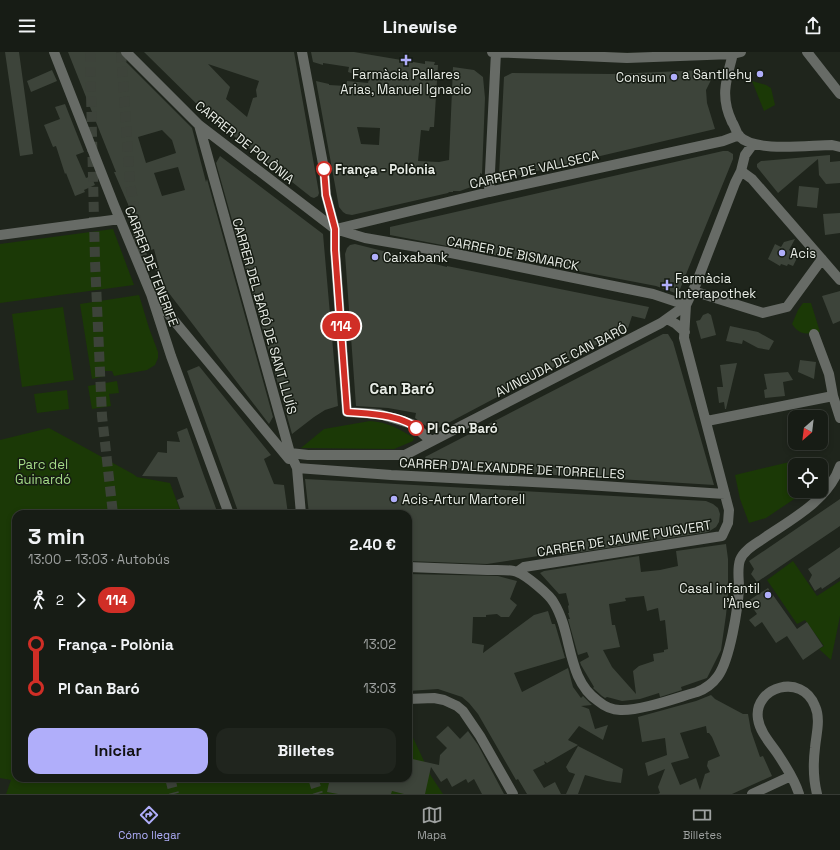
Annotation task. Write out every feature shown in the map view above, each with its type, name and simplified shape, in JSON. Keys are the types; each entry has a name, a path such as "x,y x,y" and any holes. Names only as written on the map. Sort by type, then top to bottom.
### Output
{"street":[{"name":"CARRER DE TENERIFE","path":"54,52 151,294 228,510"},
{"name":"CARRER DE POLÒNIA","path":"126,52 199,125 335,229"},
{"path":"302,52 324,169 326,195 335,229 335,250 347,412 379,414 412,424 431,441"},
{"path":"492,52 627,55 737,53 728,72 725,100 728,113 739,135 753,144 765,146 832,145 840,147"},
{"path":"489,192 496,52"},
{"path":"807,52 840,94"},
{"name":"CARRER DEL BARÓ DE SANT LLUÍS","path":"199,125 290,453 297,468 301,510"},
{"name":"CARRER DE VALLSECA","path":"335,229 489,192 723,141 739,135"},
{"name":"AVINGUDA DE CAN BARÓ","path":"290,453 308,455 404,455 667,319 686,305 741,171 745,155 753,144"},
{"path":"741,171 752,179 840,280"},
{"path":"0,235 120,219"},
{"name":"CARRER DE BISMARCK","path":"335,229 365,238 446,252 653,294 686,305"},
{"path":"692,292 763,313 786,307 822,259"},
{"path":"151,294 297,468"},
{"path":"686,305 684,338 726,494"},
{"path":"667,319 676,324 684,332"},
{"path":"164,333 177,325"},
{"path":"814,334 829,374 833,396 840,418"},
{"path":"706,421 833,396"},
{"path":"412,567 517,572 542,589 550,596 555,604 564,628 576,671 582,684 590,695 602,705 618,710 627,710 697,692 704,689 718,675 726,657 736,612 740,559 751,547 811,506 831,484 840,466"},
{"name":"CARRER D'ALEXANDRE DE TORRELLES","path":"297,468 397,476 571,484 726,494"},
{"name":"CARRER DE JAUME PUIGVERT","path":"517,572 524,566 722,536 728,523 729,510 726,494"},
{"path":"800,794 784,763 761,730 758,719 760,706 763,699 774,690 781,687 797,687 810,697 815,706 817,724 813,771 817,794"},
{"path":"412,698 434,698 444,700 457,706 463,711 480,736 513,794"},
{"path":"752,794 791,776"}],"green space":[{"path":"752,81 771,88 775,105 764,111"},
{"path":"113,229 134,285 0,303 0,244"},
{"path":"139,295 158,352 158,358 155,365 147,370 114,376 112,371 105,371 105,376 92,379 80,304"},
{"path":"803,303 811,303 820,332 804,333 798,331 792,324"},
{"path":"63,307 74,380 22,387 12,314"},
{"path":"117,381 119,393 109,394 111,406 92,409 88,386"},
{"path":"67,390 69,409 37,413 34,394"},
{"path":"370,421 388,424 414,438 413,441 394,449 301,448 324,429"},
{"name":"Parc del Guinardó","path":"49,428 137,477 170,483 180,510 12,510 12,782 412,782 412,736 431,776 443,794 6,794 11,780 0,778 0,440"},
{"path":"788,462 788,498 796,498 766,518 749,523 740,499 735,475"},
{"path":"793,561 817,596 840,581 840,616 831,660 819,649 824,646 805,620 797,624 767,580"}],"building":[{"path":"5,52 19,52 33,154 20,156"},
{"path":"68,52 116,52 192,128 273,417 269,424 162,284 155,269 159,268 154,249 148,251 138,228 136,228 134,218 114,172 116,172","holes":["162,130 172,140 176,153 146,163 138,137","178,167 185,190 162,196 154,173"]},
{"path":"144,52 294,52 319,193 318,196 314,198 311,197 211,118","holes":["208,64 259,81 256,90 257,97 253,98 247,117 226,99 230,87"]},
{"path":"311,52 354,52 425,64 425,61 435,62 434,65 438,65 434,127 430,127 429,131 421,130 418,161 439,162 449,160 453,67 474,70 483,77 485,98 482,174 480,173 480,179 476,178 476,184 471,183 471,187 460,191 453,191 352,215 343,212 339,207 316,81 329,85 346,86 347,81 368,83 369,79 348,72 349,67 323,63 323,65 313,62","holes":["357,127 380,128 379,145 361,144"]},
{"path":"52,70 57,81 31,92 27,81"},
{"path":"706,70 712,78 706,90 707,103 715,129 503,179 499,175 504,77 512,73 612,74"},
{"path":"65,104 84,152 76,155 86,178 91,176 95,185 84,190 85,192 75,196 66,173 65,174 56,146 53,147 44,125 60,119 55,107"},
{"path":"728,151 733,154 733,159 678,294 656,286 390,235 390,227"},
{"path":"830,155 830,162 840,161 840,183 826,184 819,175 818,159 778,193 757,167 757,164 761,161"},
{"path":"220,156 323,234 338,406 325,410 292,434 216,163"},
{"path":"799,186 819,188 817,208 797,206"},
{"path":"840,213 840,233 825,235 823,214"},
{"name":"Acis","path":"795,239 789,250 798,256 793,266 781,264 780,266 768,259 775,244 781,247 784,242"},
{"path":"355,244 447,267 649,307 645,319 632,316 628,328 433,431 415,418 416,413 388,408 356,406 345,254 350,245"},
{"path":"840,291 840,321 833,324 822,296"},
{"path":"708,313 711,315 716,335 701,339 696,321 700,320 703,315"},
{"path":"730,326 758,332 774,341 769,350 758,348 743,340 742,344 726,341"},
{"path":"663,334 668,334 673,342 714,485 431,467 425,457"},
{"path":"800,360 816,362 814,379 798,372"},
{"path":"737,363 725,409 724,402 719,403 717,387 723,387 720,365"},
{"path":"199,366 271,455 264,459 274,484 284,485 287,510 238,510 187,371"},
{"path":"788,372 793,380 783,382 785,396 765,398 764,390 767,389 764,374"},
{"path":"187,428 217,510 181,510 177,500 184,497 177,477 142,476 158,452 167,453 167,441 180,442 177,432"},
{"path":"305,479 706,501 718,508 720,514 719,522 716,527 708,532 562,555 564,552 487,564 412,561 412,510 309,510"},
{"path":"840,499 840,526 757,582 751,574 754,569 749,561"},
{"path":"726,544 729,584 721,650 707,678 681,687 682,690 660,697 659,693 640,699 622,701 607,697 605,698 593,688 594,687 581,665 580,662 589,657 587,652 578,655 568,619 570,619 568,613 569,605 566,593 559,594 540,573 544,571 639,556 641,572 660,570 678,566 676,551","holes":["644,596 647,611 658,608 660,621 665,620 668,649 664,650 664,652 653,654 654,661 639,666 633,671 636,694 612,667 603,650 620,647 615,625 612,625 609,604 626,601 625,598"]},
{"path":"840,547 840,577 822,589 821,587 815,591 809,581 812,575 808,569"},
{"path":"412,574 498,576 517,581 510,599 517,605 509,617 501,617 497,614 486,615 486,617 473,617 472,643 484,645 483,653 534,615 548,611 552,624 555,624 565,658 514,673 522,692 568,668 573,687 581,698 583,696 592,705 581,706 589,709 595,729 608,725 603,740 579,726 568,740 578,745 547,763 544,761 545,764 533,770 544,788 555,782 561,794 527,794 518,779 516,780 478,714 469,703 462,697 438,689 412,691"},
{"path":"768,588 797,629 807,622 823,646 803,660 787,636 776,643 762,622 755,627 749,620 757,614 748,601"},
{"path":"711,695 715,699 743,714 748,714 751,731 760,757 763,756 772,776 732,794 658,794 660,793 658,787 665,769 648,776 645,763 667,755 665,738 642,742 638,717 696,701","holes":["706,726 707,733 709,733 712,737 720,756 708,761 707,766 710,772 705,774 700,790 696,778 680,785 671,763 689,758 680,733"]},
{"path":"448,726 460,739 468,731 478,745 504,794 482,794 474,779 468,783 466,779 452,787 447,778 441,782 431,767 425,794 404,794 392,791 391,794 338,794 327,792 329,782 412,782 412,759 439,765 440,755 447,748 436,737"},
{"path":"578,746 623,769 621,783 585,775 578,794 566,794 575,774 569,772 566,767"}],"tunnel":[{"path":"90,52 95,261 102,416 113,510"},
{"path":"121,52 130,182 144,269"},
{"path":"171,782 174,794"},
{"path":"314,782 318,794"}],"bus line":[{"name":"114","path":"324,169 326,195 335,229 335,250 347,412 379,414 412,424 416,428"}],"place":[{"name":"Farmàcia Pallares Arias, Manuel Ignacio","path":"406,60"},
{"name":"a Santllehy","path":"760,74"},
{"name":"Consum","path":"674,77"},
{"name":"França - Polònia","path":"324,169"},
{"name":"Acis","path":"782,253"},
{"name":"Caixabank","path":"375,257"},
{"name":"Farmàcia Interapothek","path":"667,285"},
{"name":"Pl Can Baró","path":"416,428"},
{"name":"Acis-Artur Martorell","path":"394,499"},
{"name":"Casal infantil l'Ànec","path":"768,595"}],"district":[{"name":"Can Baró","path":"402,389"}]}
